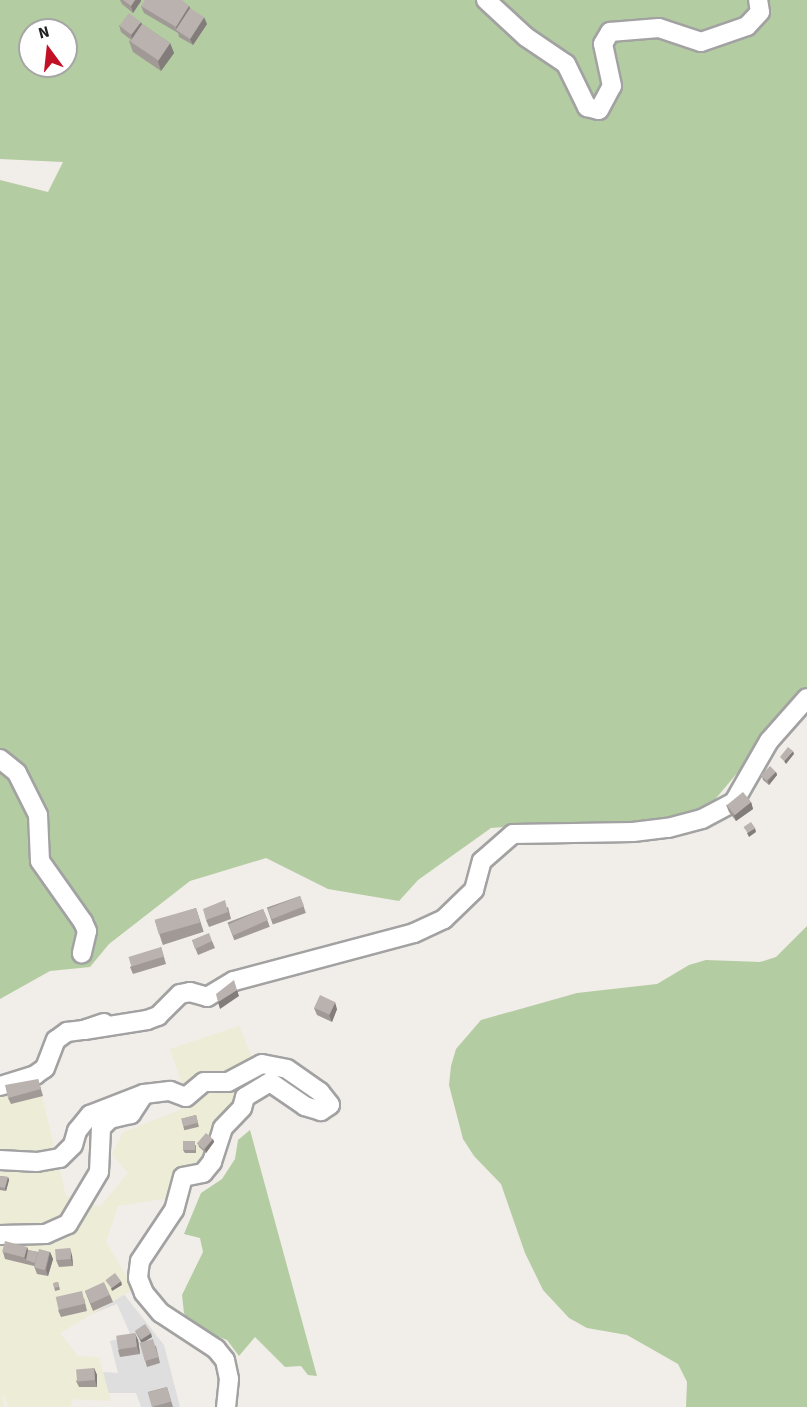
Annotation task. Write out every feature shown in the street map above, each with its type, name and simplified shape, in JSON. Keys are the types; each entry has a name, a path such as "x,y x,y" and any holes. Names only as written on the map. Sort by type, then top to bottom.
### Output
{"street":[{"path":"486,0 526,37 566,64 587,106 599,110 612,86 603,44 610,32 659,28 701,42 747,26 760,12 758,0"},
{"path":"0,1086 35,1075 45,1068 56,1040 67,1032 147,1020 158,1016 180,994 190,992 207,997 234,981 414,933 444,919 474,890 482,861 513,834 633,832 668,828 702,819 734,802 769,741 807,698"},
{"path":"0,759 17,773 38,815 40,861 83,922 87,931 82,953"},
{"path":"84,1030 104,1023"},
{"path":"0,1160 37,1162 60,1158 74,1145 77,1131 90,1115 144,1094 170,1091 186,1097 204,1082 228,1082 262,1064 287,1069 320,1092 330,1105 321,1111 305,1106 270,1082 245,1097 242,1108 223,1128 212,1162 203,1173 183,1177 174,1210 140,1261 138,1278 144,1293 161,1314 216,1349 225,1360 229,1379 226,1407"},
{"path":"0,1235 46,1234 68,1224 99,1172 101,1128 110,1119 131,1114 144,1094"}],"shaded area":[{"path":"123,1293 164,1345 180,1407 141,1407 136,1393 75,1393 75,1370 118,1373 110,1341 131,1336 117,1304 58,1327"}],"green space":[{"path":"0,0 807,0 807,690 712,803 650,827 544,824 491,828 418,880 399,901 328,889 266,858 190,881 109,944 90,967 50,971 0,999 0,180 48,192 63,162 0,159"},
{"path":"807,926 807,1407 686,1407 687,1382 678,1364 627,1335 587,1328 569,1318 543,1290 525,1253 501,1184 474,1156 463,1139 449,1085 451,1066 456,1049 481,1020 577,993 657,984 689,965 706,960 760,962 776,957"},
{"path":"239,1026 255,1064 229,1083 241,1119 169,1198 118,1206 106,1242 134,1289 60,1333 78,1356 99,1357 111,1401 73,1399 70,1407 8,1407 3,1391 4,1407 0,1407 0,1087 37,1075 66,1196 100,1207 128,1173 112,1154 123,1132 190,1106 170,1049"},
{"path":"250,1130 317,1376 308,1375 301,1366 285,1367 255,1337 239,1356 227,1340 219,1337 209,1351 184,1313 182,1295 203,1252 200,1238 184,1234 201,1193 222,1179 235,1159 238,1140"}],"building":[{"path":"123,0 135,0 131,6"},
{"path":"145,0 182,0 189,6 176,27 141,6"},
{"path":"190,8 204,17 190,39 176,30"},
{"path":"129,13 141,22 131,35 119,26"},
{"path":"142,24 170,43 158,60 130,41"},
{"path":"788,747 793,751 784,761 780,757"},
{"path":"770,766 776,772 766,781 761,775"},
{"path":"743,792 751,802 735,815 727,805"},
{"path":"751,822 755,828 747,833 744,827"},
{"path":"300,896 304,906 272,919 268,909"},
{"path":"225,900 228,912 206,920 203,909"},
{"path":"196,908 200,922 159,934 155,920"},
{"path":"263,909 268,920 233,935 228,924"},
{"path":"209,933 212,941 195,949 192,940"},
{"path":"161,947 164,957 131,967 128,957"},
{"path":"234,980 237,990 218,1002 216,994"},
{"path":"320,995 335,1002 329,1015 314,1008"},
{"path":"38,1079 41,1089 8,1098 5,1085"},
{"path":"196,1115 198,1123 183,1126 181,1119"},
{"path":"206,1133 213,1139 204,1149 197,1144"},
{"path":"183,1141 195,1141 195,1150 183,1150"},
{"path":"0,1176 8,1177 5,1188 0,1187"},
{"path":"5,1241 27,1247 24,1258 2,1252"},
{"path":"70,1248 71,1259 56,1260 55,1249"},
{"path":"39,1249 50,1252 45,1270 34,1267"},
{"path":"28,1250 38,1252 35,1263 26,1260"},
{"path":"115,1273 121,1281 111,1288 105,1280"},
{"path":"58,1282 59,1287 54,1288 53,1283"},
{"path":"104,1282 110,1295 91,1304 85,1291"},
{"path":"82,1291 85,1304 59,1310 56,1297"},
{"path":"145,1324 151,1333 141,1340 135,1331"},
{"path":"135,1333 137,1347 118,1350 116,1336"},
{"path":"153,1339 158,1357 145,1361 140,1343"},
{"path":"94,1368 95,1380 77,1382 76,1370"},
{"path":"167,1387 171,1401 152,1407 148,1393"}]}
